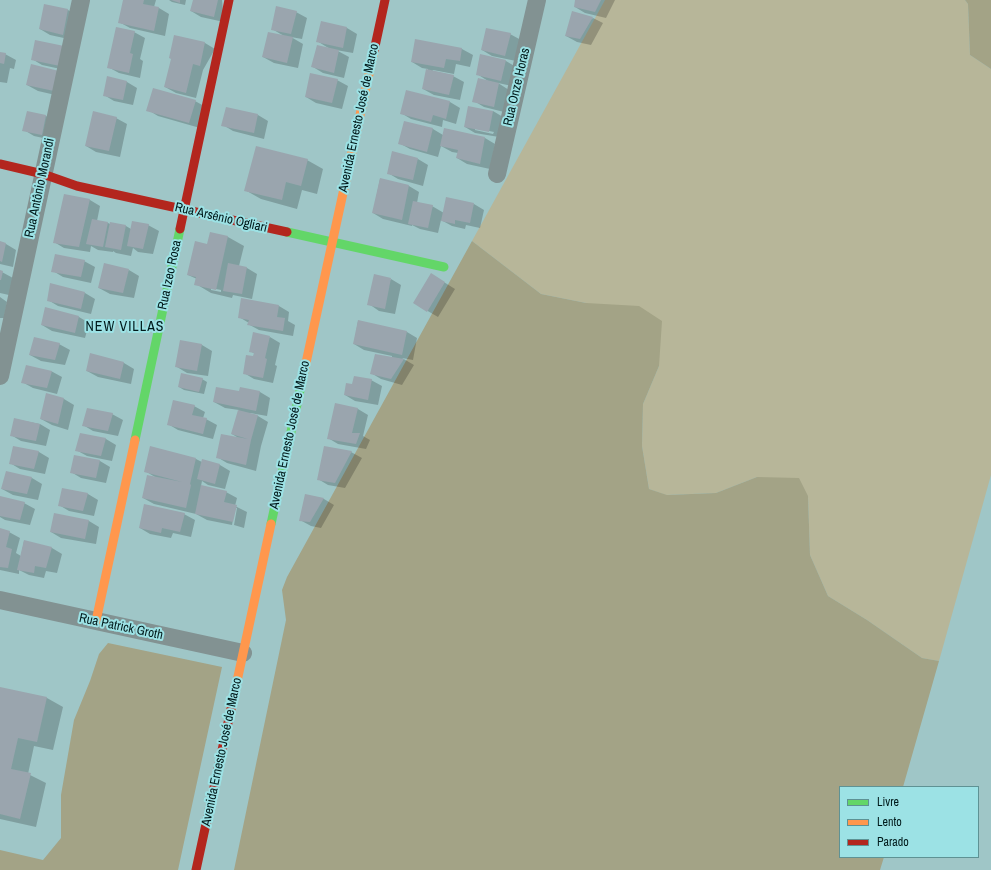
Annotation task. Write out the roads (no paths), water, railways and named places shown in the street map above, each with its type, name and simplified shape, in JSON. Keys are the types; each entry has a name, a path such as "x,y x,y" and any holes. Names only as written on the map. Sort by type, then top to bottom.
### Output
{"street":[{"name":"Rua Antônio Morandi","path":"0,376 81,0"},
{"name":"Rua Izeo Rosa","path":"96,621 229,0"},
{"name":"Avenida Ernesto José de Marco","path":"196,870 385,0"},
{"name":"Rua Onze Horas","path":"497,174 537,0"},
{"name":"Rua Arsênio Ogliari","path":"0,164 43,174 77,186 444,267"},
{"name":"Rua Patrick Groth","path":"0,600 243,653"}],"district":[{"name":"NEW VILLAS","path":"125,327"}]}
